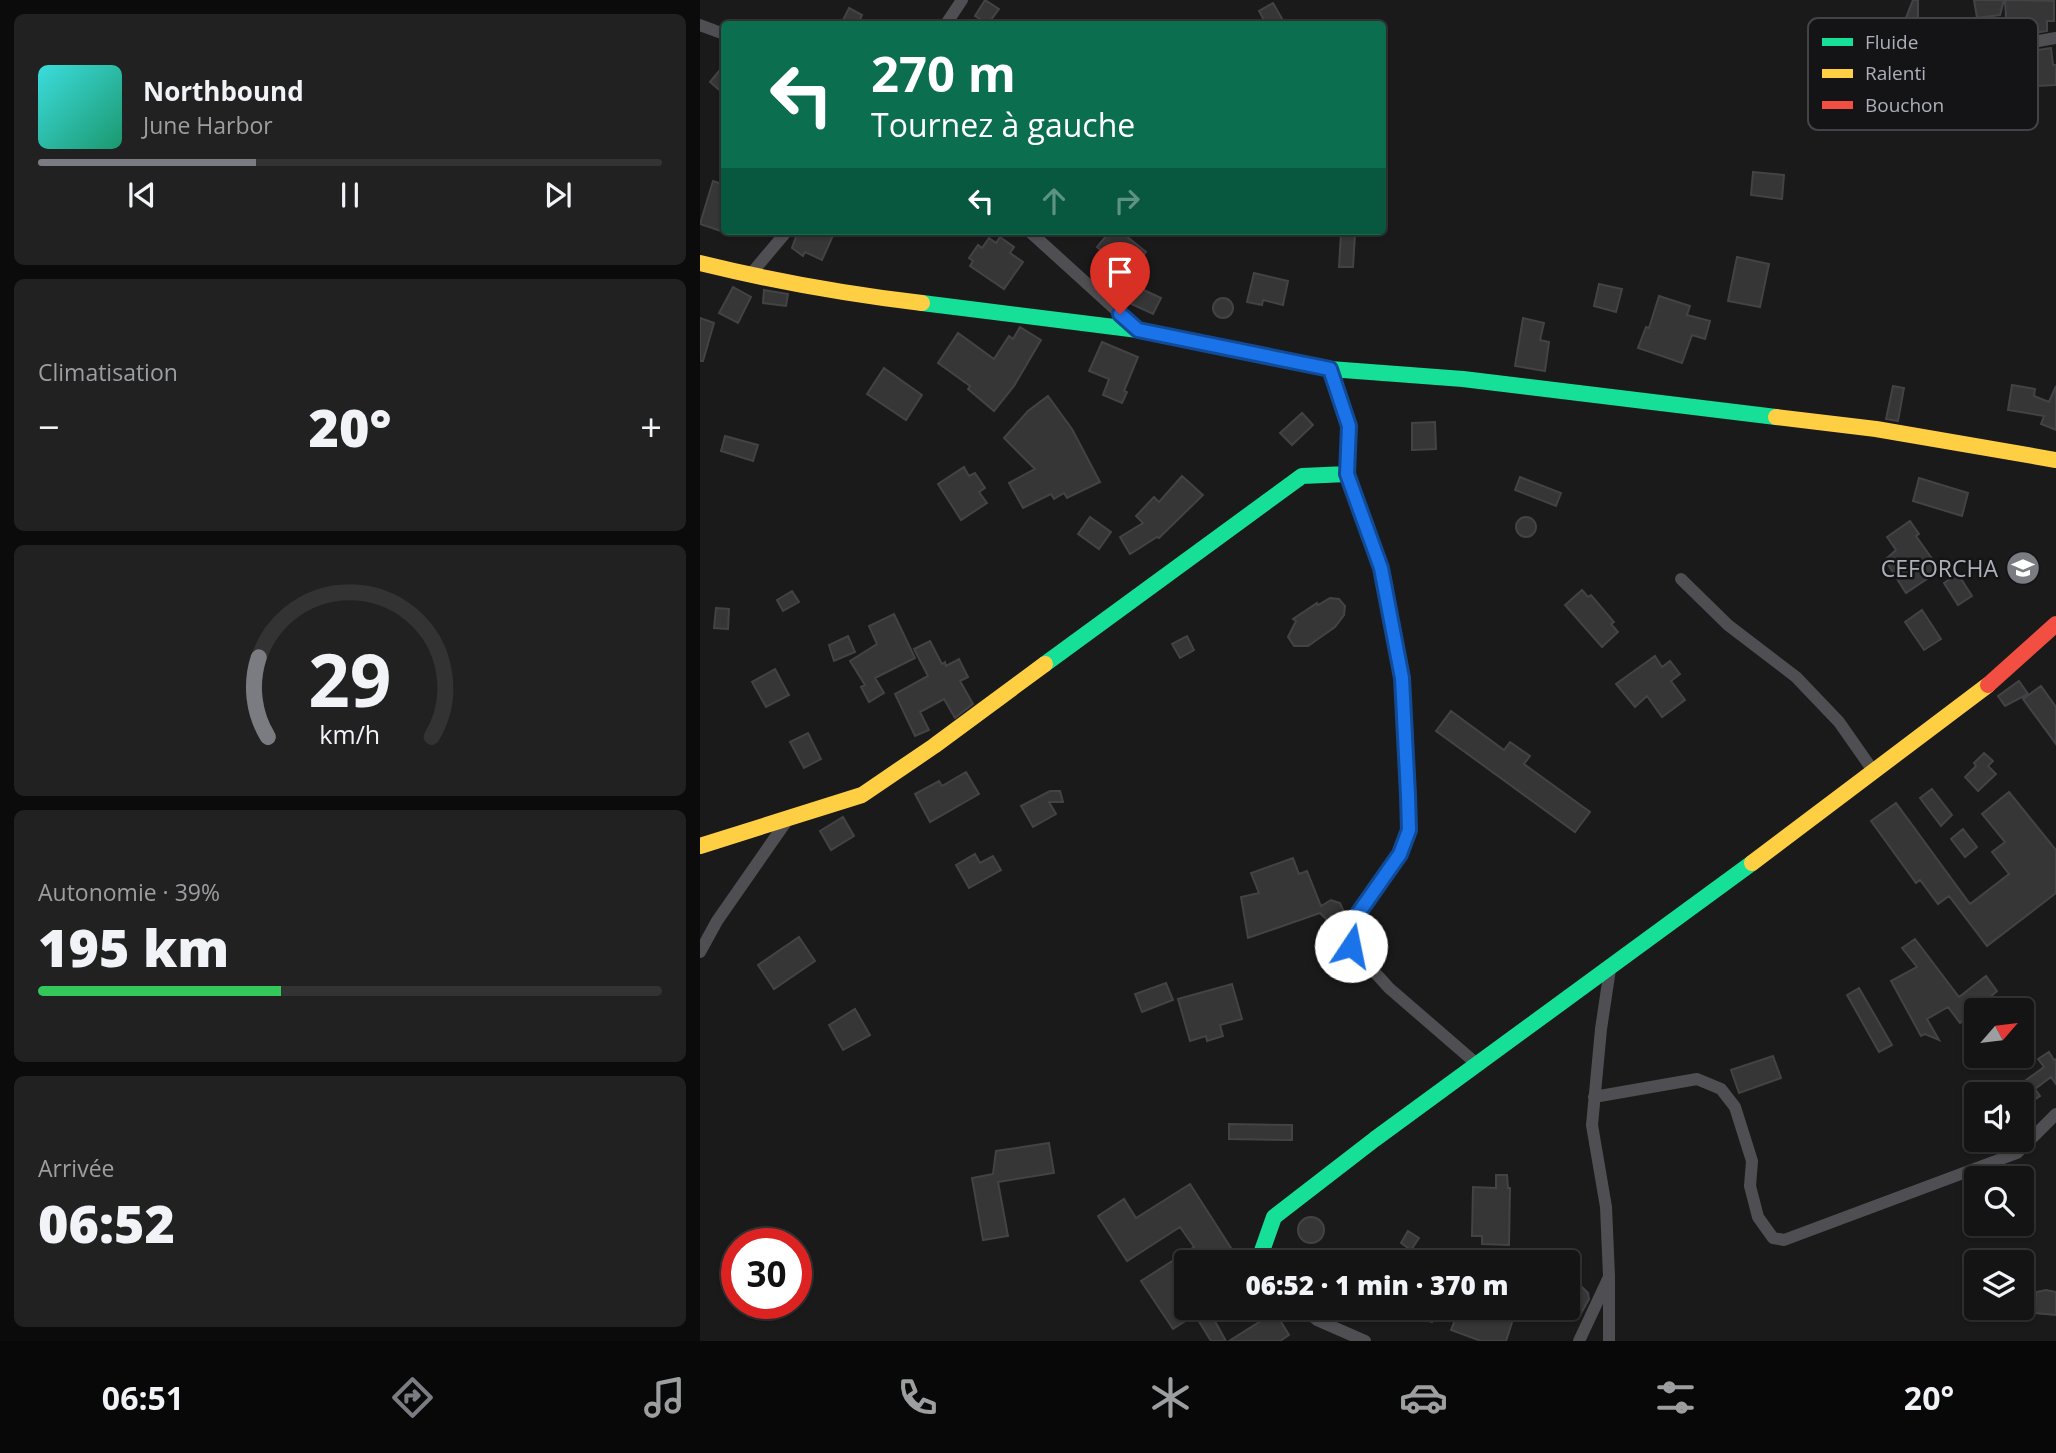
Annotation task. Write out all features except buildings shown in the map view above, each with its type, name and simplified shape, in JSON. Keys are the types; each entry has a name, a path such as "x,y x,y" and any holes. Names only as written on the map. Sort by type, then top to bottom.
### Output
{"street":[{"path":"948,21 962,0"},
{"path":"700,25 721,33"},
{"path":"2038,41 2056,38"},
{"path":"750,275 784,235"},
{"path":"1033,235 1138,330"},
{"path":"700,263 870,297 1138,330 1330,369 1463,379 1862,427 2056,460"},
{"path":"1330,369 1349,426 1347,474 1381,568 1402,678 1409,830 1400,854 1348,928 1351,946 1389,988 1478,1065"},
{"path":"700,846 862,794 901,769 1302,476 1347,474"},
{"path":"1681,579 1728,625 1796,677 1839,722 1874,772"},
{"path":"1262,1250 1274,1217 1375,1139 1610,969 1974,698 2056,624"},
{"path":"700,952 717,921 788,819"},
{"path":"1609,1341 1606,1208 1592,1125 1610,969"},
{"path":"1594,1097 1697,1079 1721,1089 1735,1107 1752,1161 1750,1186 1758,1217 1773,1238 1784,1240 2017,1153 2056,1114"},
{"path":"1580,1341 1609,1276"},
{"path":"1317,1320 1365,1341"}],"traffic: fast":[{"path":"922,303 1138,330 1330,369 1463,379 1776,417"},
{"path":"1045,664 1302,476 1347,474 1349,426 1330,369"},
{"path":"1262,1250 1274,1217 1375,1139 1752,863"}],"traffic: slow":[{"path":"700,263 810,286 922,303"},
{"path":"1776,417 1876,429 2056,460"},
{"path":"700,846 862,795 1045,664"},
{"path":"1752,863 1988,685"}],"traffic: jam":[{"path":"1988,685 2056,624"}],"place":[{"name":"CEFORCHA","path":"2023,568"}],"route":[{"path":"1120,314 1138,330 1330,369 1349,426 1347,474 1381,568 1402,678 1408,795 1409,830 1400,854 1348,928 1351,946"}]}
